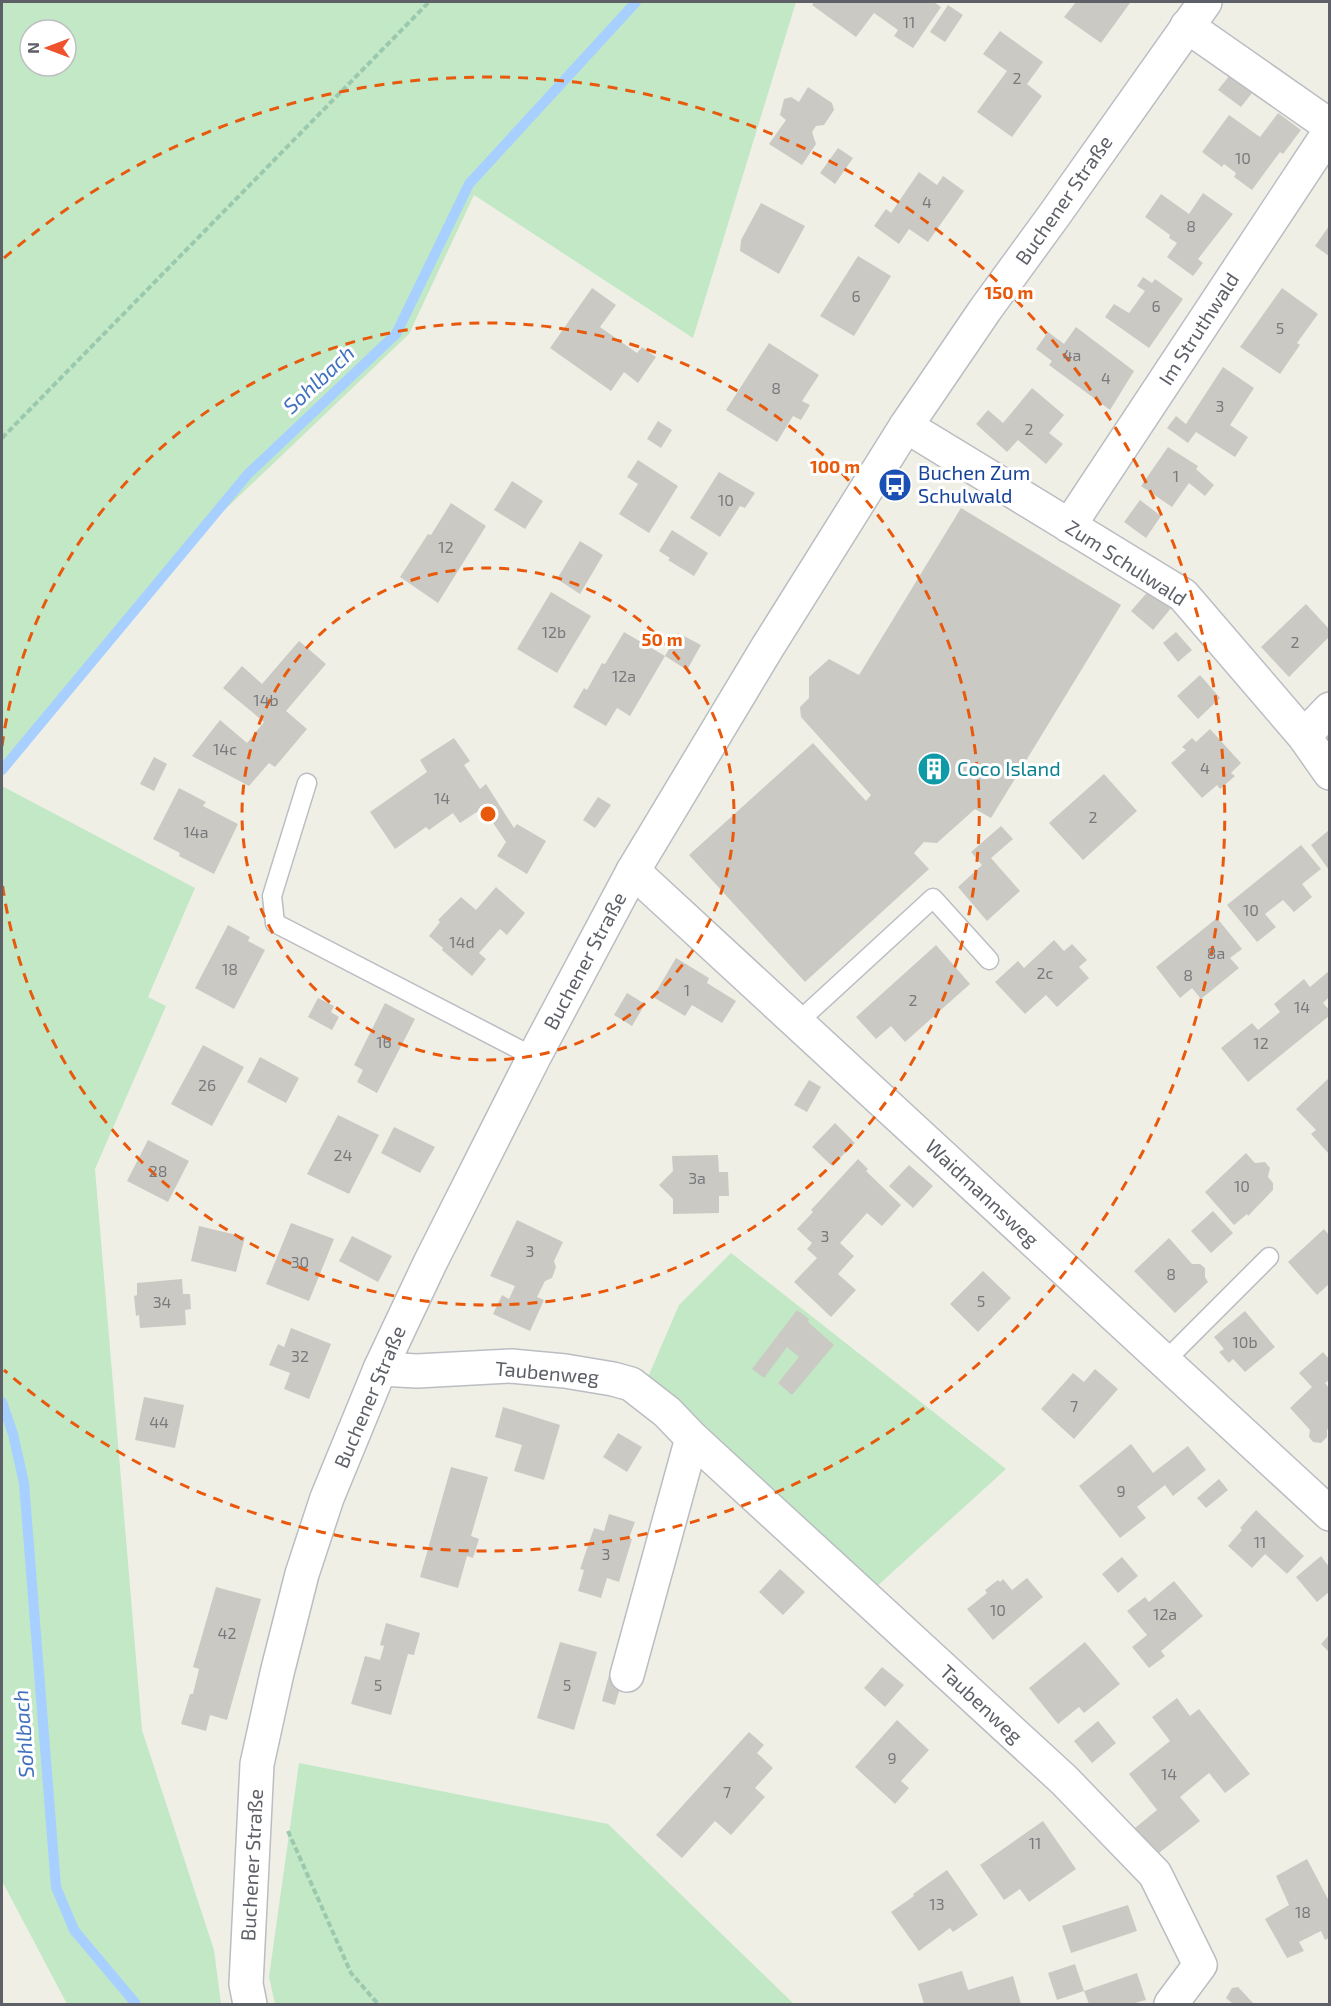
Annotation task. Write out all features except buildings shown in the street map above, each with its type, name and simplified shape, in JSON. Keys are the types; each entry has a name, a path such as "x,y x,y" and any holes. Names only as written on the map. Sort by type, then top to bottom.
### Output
{"street":[{"path":"1196,14 1329,126"},
{"name":"Buchener Straße","path":"250,2004 246,1984 257,1764 277,1672 302,1574 327,1498 380,1369 430,1263 534,1057 633,871 767,648 906,426 985,310 1196,14"},
{"name":"Im Struthwald","path":"1069,526 1329,131"},
{"name":"Zum Schulwald","path":"906,426 1183,595 1304,736 1329,773"},
{"path":"1304,736 1329,709"},
{"name":"Waidmannsweg","path":"633,871 1164,1362 1327,1506"},
{"name":"Taubenweg","path":"380,1369 417,1371 511,1366 565,1371 631,1384 667,1412 692,1438 1064,1780 1155,1874 1200,1965 1171,2004"},
{"path":"627,1675 692,1438"}],"lane":[{"path":"307,783 272,896 275,923 534,1057"},
{"path":"798,1022 933,898 989,960"},
{"path":"1164,1362 1269,1257"}],"path":[{"path":"2,438 429,2"},
{"path":"286,1826 351,1973 378,2004"}],"green space":[{"path":"2,2 796,2 693,338 474,195 409,334 213,521 2,771"},
{"path":"2,786 195,888 148,997 166,1006 95,1169 142,1730 214,1950 221,2004 67,2004 2,1881"},
{"path":"731,1253 1006,1469 875,1588 648,1377 679,1305"},
{"path":"299,1763 608,1824 794,2004 275,2004 269,1977"}],"waterway":[{"name":"Sohlbach","path":"2,770 248,474 396,334 469,184 636,2"},
{"name":"Sohlbach","path":"2,1402 13,1434 24,1483 56,1887 74,1930 136,2004"}],"place":[{"name":"Buchen Zum Schulwald","path":"895,485"},
{"name":"Coco Island","path":"934,769"}]}
